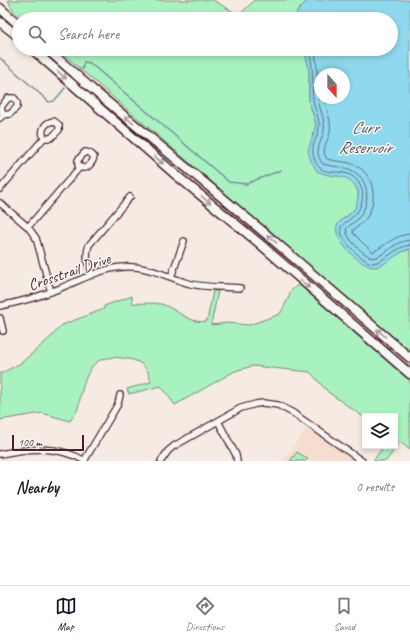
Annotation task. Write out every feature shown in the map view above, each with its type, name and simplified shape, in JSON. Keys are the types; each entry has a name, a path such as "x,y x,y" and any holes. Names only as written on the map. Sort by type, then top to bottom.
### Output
{"highway":[{"path":"0,8 12,19"},
{"path":"0,22 12,32"},
{"path":"40,56 176,175 258,243 410,374"},
{"path":"55,56 272,239 410,358"}],"street":[{"path":"0,189 44,138"},
{"path":"28,227 80,167"},
{"path":"92,276 86,256 89,245 130,197"},
{"path":"0,203 28,227 34,235 38,243 51,292"},
{"path":"171,277 184,241"},
{"name":"Crosstrail Drive","path":"0,306 51,292 113,269 130,266 146,268 197,285 240,288"},
{"path":"0,318 3,331"},
{"path":"0,454 46,449 69,453 84,461 118,404 120,395"},
{"path":"161,461 168,451 174,446 218,421 249,406 263,403 278,405 293,413 362,461"},
{"path":"218,421 236,455 237,461"}],"shaded area":[{"path":"307,427 355,461 283,461"}],"green space":[{"path":"8,0 213,0 234,12 14,12"},
{"path":"254,0 309,0 298,12 242,12"},
{"path":"65,56 306,56 309,68 309,101 316,124 312,136 329,175 348,178 357,189 358,198 356,207 340,221 380,265 399,253 410,249 410,352"},
{"path":"298,284 410,381 410,450 400,442 398,445 398,413 362,413 362,416 328,392 310,372 253,366 235,371 175,405 161,386 129,394 127,389 151,382 146,369 138,362 119,358 103,359 92,366 88,372 76,413 70,421 42,413 0,420 0,373 21,363 51,337 62,325 104,309 104,306 132,296 132,303 161,304 183,316 201,322 207,321 213,291 218,291 211,325 227,323 249,325 280,314 290,292"},
{"path":"382,449 395,449 386,461 373,461"},
{"path":"297,452 308,459 306,461 290,461"}],"water":[{"name":"Curr Reservoir","path":"309,0 410,0 410,249 400,253 379,266 370,266 356,258 344,245 337,232 338,224 355,208 358,196 357,188 346,178 317,171 311,161 308,151 316,124 309,101 309,68 306,56 398,56 398,12 297,12"}],"waterway":[{"path":"0,58 49,102 54,101 65,88"},
{"path":"82,69 84,62 90,63 229,182 246,184 281,170"}]}
